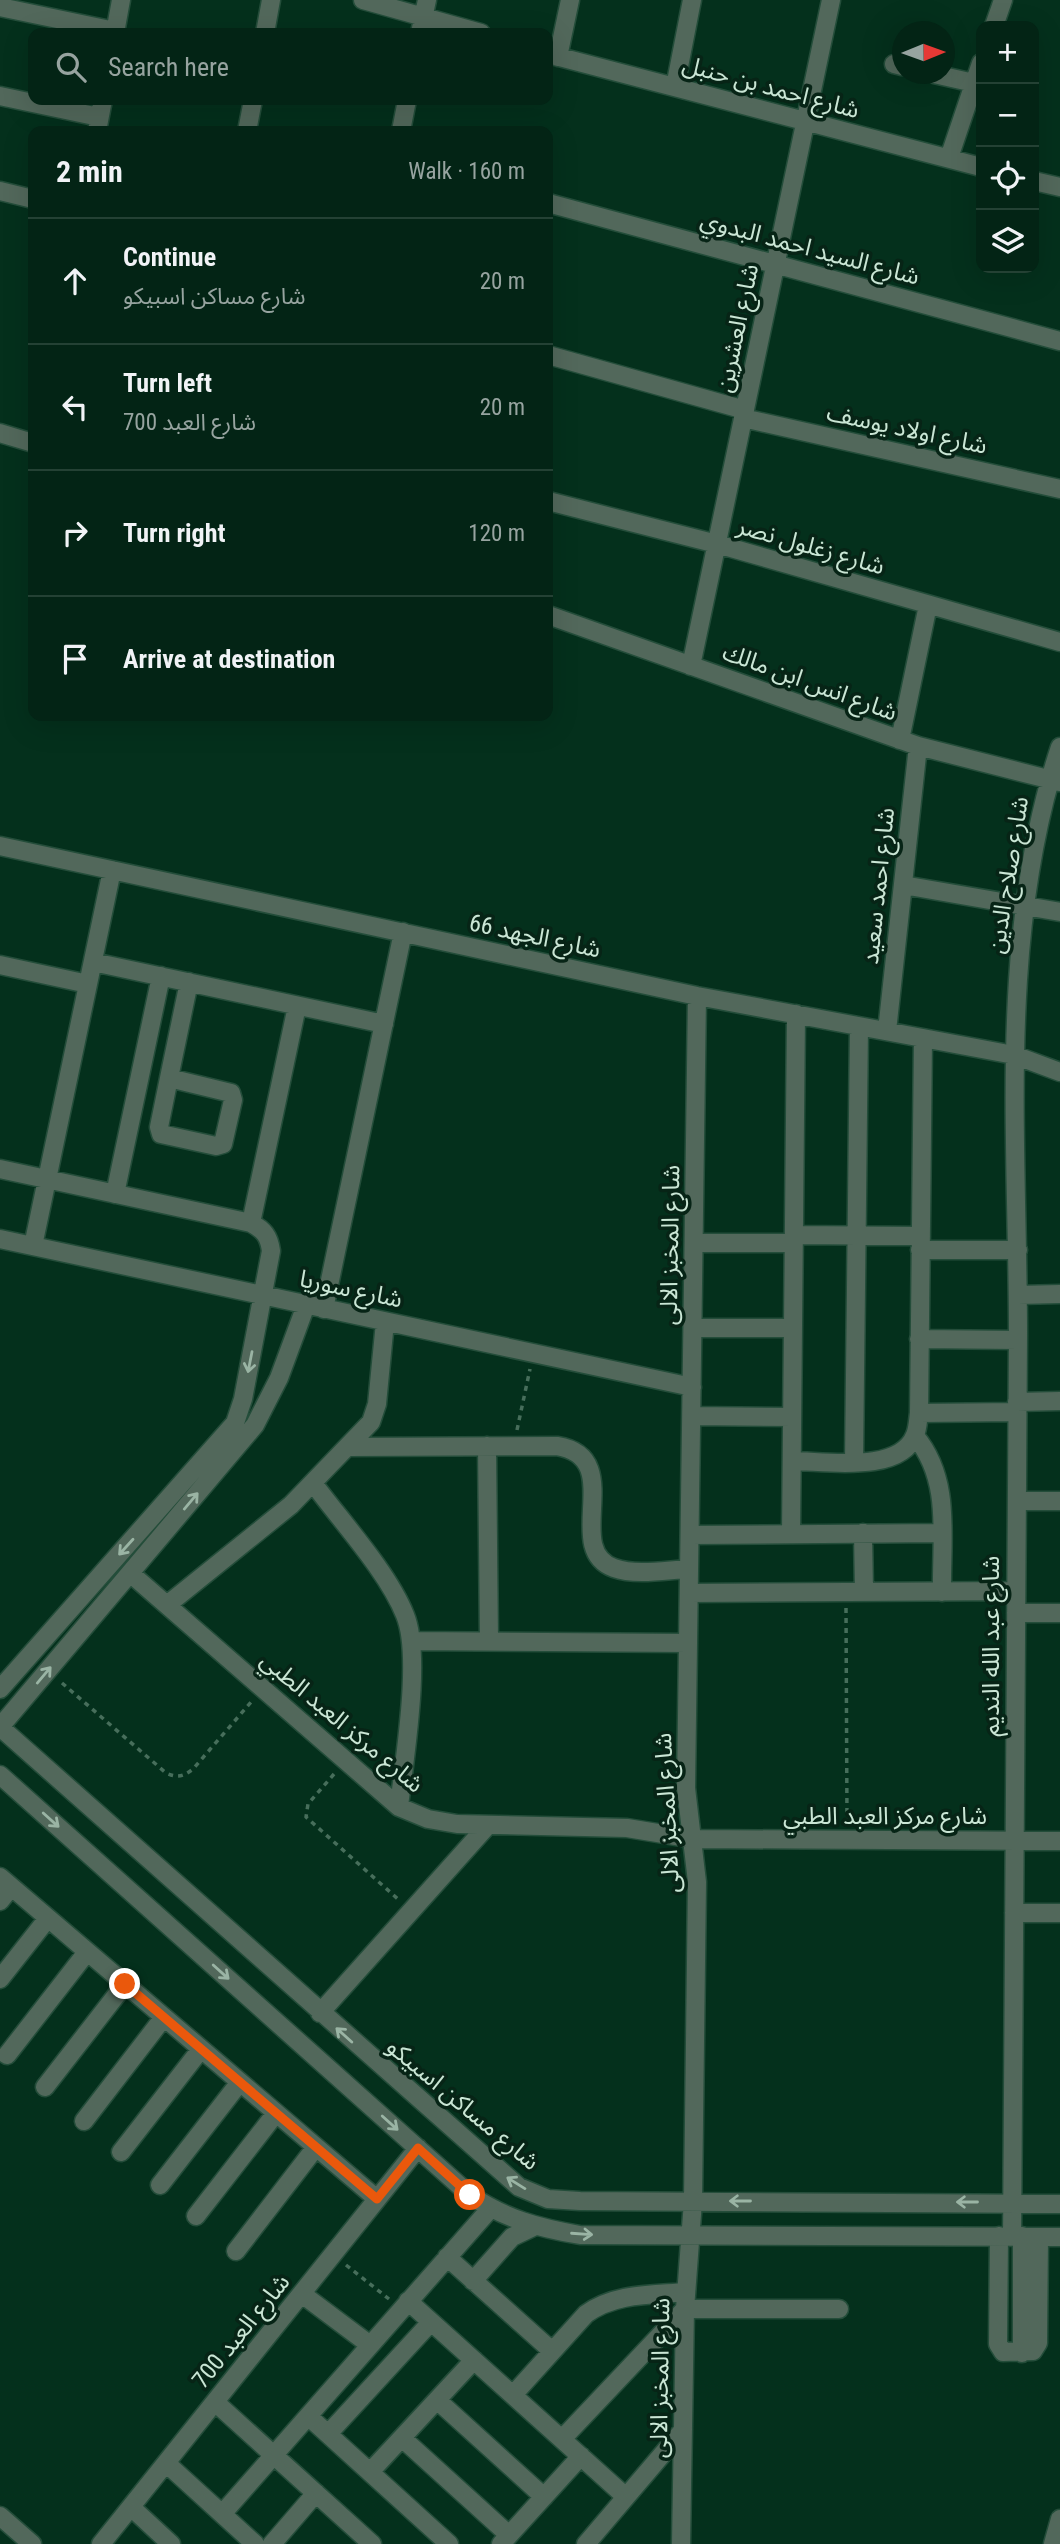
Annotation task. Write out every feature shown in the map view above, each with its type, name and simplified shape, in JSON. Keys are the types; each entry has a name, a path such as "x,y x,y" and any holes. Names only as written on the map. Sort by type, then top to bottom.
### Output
{"street":[{"path":"116,28 121,0"},
{"path":"266,28 271,0"},
{"path":"363,0 464,28"},
{"path":"553,55 570,0"},
{"path":"675,87 692,0"},
{"name":"شارع العشرين","path":"691,666 831,0"},
{"path":"996,21 1003,0"},
{"path":"0,7 97,28"},
{"name":"شارع احمد بن حنبل","path":"553,55 976,166"},
{"path":"949,158 976,77"},
{"path":"955,79 974,83"},
{"path":"0,96 28,102"},
{"path":"45,105 100,116"},
{"path":"248,126 252,105"},
{"path":"402,126 406,105"},
{"path":"1039,181 1060,187"},
{"path":"0,191 28,199"},
{"name":"شارع السيد احمد البدوي","path":"553,204 1060,341"},
{"name":"شارع اولاد يوسف","path":"553,357 744,414 1060,489"},
{"path":"0,433 28,441"},
{"name":"شارع زغلول نصر","path":"553,502 717,544 1060,642"},
{"path":"901,740 928,605"},
{"name":"شارع انس ابن مالك","path":"553,617 918,746 1055,781"},
{"name":"شارع احمد سعيد","path":"887,1031 918,746"},
{"name":"شارع صلاح الدين","path":"1014,1055 1023,906 1055,781 1060,747"},
{"name":"شارع الجهد 66","path":"0,846 697,996 1014,1055 1060,1072"},
{"path":"33,1246 112,870"},
{"path":"903,885 1060,912"},
{"path":"324,1309 403,932"},
{"path":"93,962 384,1024"},
{"path":"0,965 89,984"},
{"path":"115,1194 161,976"},
{"path":"169,1078 231,1093 233,1100 223,1144 216,1146 161,1134 159,1127 169,1078 189,982"},
{"name":"شارع المخبز الالى","path":"681,2544 685,2300 693,2201 697,1882 686,1788 697,996"},
{"path":"251,1223 297,1006"},
{"path":"791,1534 796,1014"},
{"path":"854,1462 859,1026"},
{"path":"792,1461 879,1462 901,1454 915,1436 919,1413 923,1038"},
{"name":"شارع عبد الله النديم","path":"1014,1055 1018,1340 1012,2202 1018,2236"},
{"path":"0,1169 251,1223 262,1229 270,1239 271,1251 243,1399 235,1423 0,1689"},
{"path":"694,1243 856,1235 1018,1250"},
{"name":"شارع سوريا","path":"0,1239 692,1387"},
{"path":"1018,1295 1060,1294"},
{"path":"0,1727 255,1425 274,1391 306,1305"},
{"path":"167,1605 291,1505 347,1447 375,1413 386,1322"},
{"path":"693,1328 793,1328"},
{"path":"919,1339 1018,1340"},
{"path":"919,1413 1017,1407 1060,1401"},
{"path":"692,1416 792,1417"},
{"path":"915,1436 928,1452 937,1471 941,1491 942,1592"},
{"path":"487,1446 489,1641"},
{"path":"347,1447 574,1448 587,1459 592,1475 592,1536 598,1554 611,1567 628,1571 689,1569"},
{"path":"313,1483 396,1595 406,1617 412,1641 399,1807"},
{"path":"1017,1501 1060,1501"},
{"path":"855,1592 863,1533"},
{"path":"690,1535 941,1533"},
{"name":"شارع مركز العبد الطبي","path":"130,1573 399,1807 428,1819 457,1824 626,1828 694,1839 1060,1841"},
{"path":"689,1593 1016,1591"},
{"path":"1016,1613 1060,1613"},
{"path":"412,1641 688,1643"},
{"name":"شارع مساكن اسبيكو","path":"0,1727 519,2187 548,2199 580,2201 1060,2204"},
{"path":"0,1775 490,2209 534,2227 580,2235 1060,2237"},
{"path":"320,2013 488,1825"},
{"path":"4,1888 47,1918 377,2199"},
{"path":"1014,1913 1060,1913"},
{"path":"0,1979 47,1918"},
{"path":"7,2055 87,1952"},
{"path":"45,2087 125,1984"},
{"path":"84,2121 164,2017"},
{"path":"121,2152 201,2049"},
{"path":"160,2185 240,2082"},
{"path":"196,2216 276,2113"},
{"path":"236,2250 316,2147"},
{"name":"شارع العبد 700","path":"102,2544 418,2148"},
{"path":"222,2514 490,2209"},
{"path":"473,2281 512,2237 534,2227"},
{"path":"1018,2236 1038,2343 1033,2351 1022,2353 1003,2352 998,2344 1018,2236"},
{"path":"447,2257 552,2351"},
{"path":"302,2294 370,2345"},
{"path":"513,2395 552,2351 599,2305 613,2299 685,2300 839,2309"},
{"path":"562,2439 685,2300"},
{"path":"405,2305 431,2322 626,2497"},
{"path":"328,2434 431,2322"},
{"path":"370,2472 474,2360"},
{"path":"438,2400 544,2497"},
{"path":"215,2402 372,2544"},
{"path":"308,2416 449,2544"},
{"path":"586,2544 683,2430"},
{"path":"402,2438 505,2539 581,2456"},
{"path":"166,2463 255,2544"},
{"path":"272,2544 316,2493"},
{"path":"131,2507 171,2544"},
{"path":"0,2516 32,2544"},
{"path":"1053,2544 1060,2519"}],"path":[{"path":"513,1446 534,1353"},
{"path":"848,1840 855,1592"},
{"path":"48,1671 166,1773 175,1777 185,1776 193,1769 263,1689"},
{"path":"345,1760 308,1804 306,1817 411,1910"},
{"path":"333,2255 405,2305"}],"route":[{"path":"125,1984 377,2199 418,2148 470,2195"}]}
